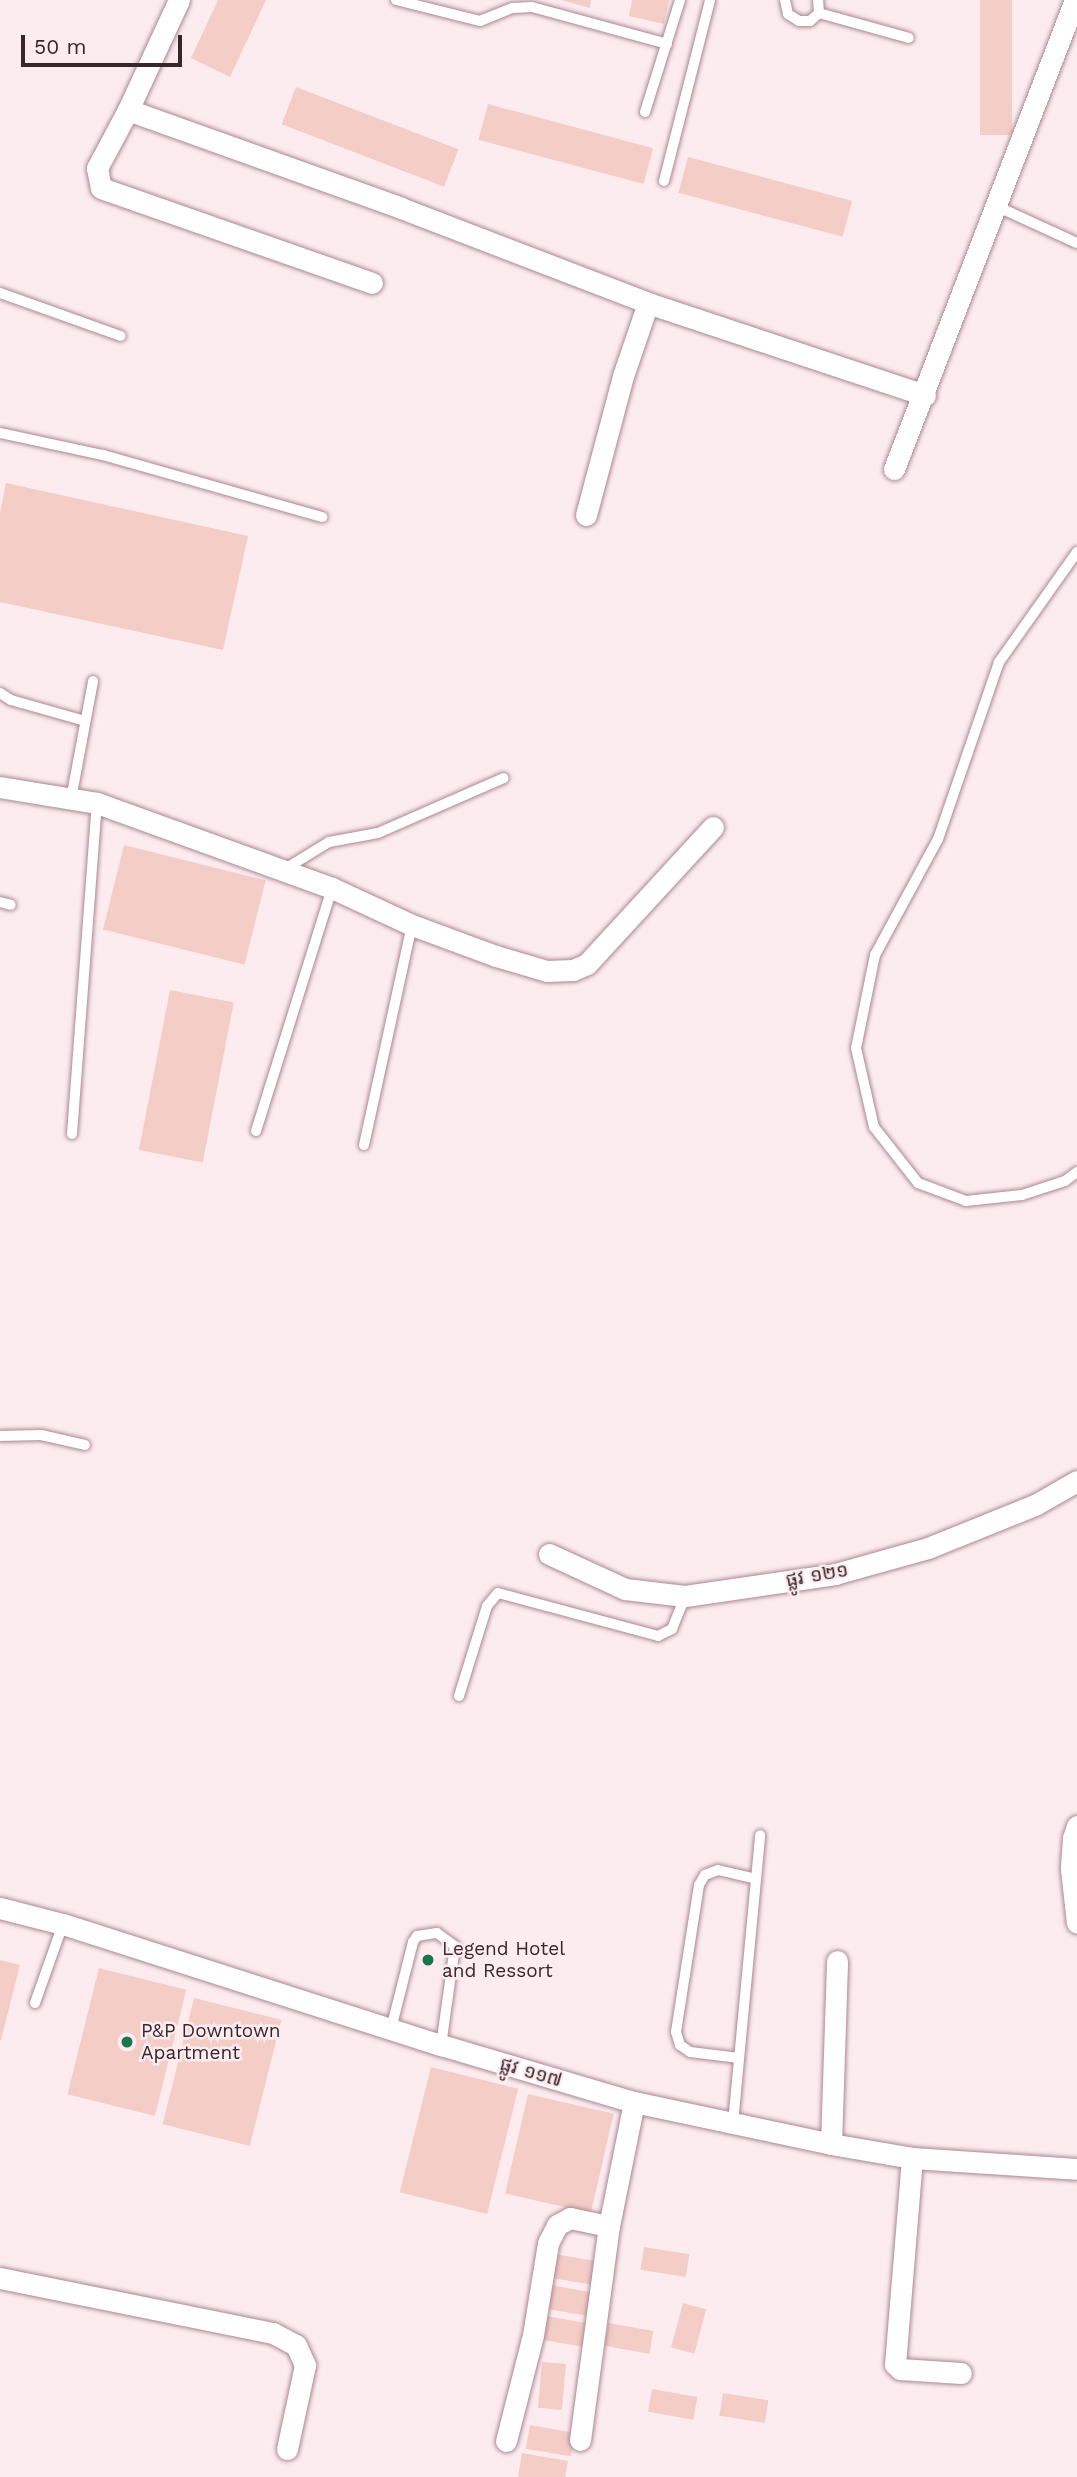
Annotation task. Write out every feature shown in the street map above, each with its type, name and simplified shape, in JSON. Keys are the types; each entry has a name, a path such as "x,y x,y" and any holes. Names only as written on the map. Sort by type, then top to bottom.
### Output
{"street":[{"path":"179,0 128,110 97,168 101,188 372,283"},
{"path":"894,468 925,395 1074,0"},
{"path":"128,110 401,208 648,303 925,395"},
{"path":"586,515 623,376 648,303"},
{"path":"0,787 97,803 332,888 412,925 496,956 547,971 573,970 587,964 713,827"},
{"name":"ផ្លូវ ១២១","path":"549,1554 625,1589 685,1596 835,1574 928,1548 1035,1505 1077,1481"},
{"path":"1077,1826 1073,1838 1071,1869 1077,1923"},
{"name":"ផ្លូវ ១១៧","path":"0,1908 63,1924 441,2045 634,2102 831,2144 912,2158 1077,2169"},
{"path":"831,2144 837,1961"},
{"path":"580,2440 609,2226 634,2102"},
{"path":"912,2158 895,2364 900,2369 961,2373"},
{"path":"506,2441 533,2335 548,2243 557,2225 570,2218 609,2226"},
{"path":"0,2278 273,2333 296,2345 304,2365 287,2449"}],"lane":[{"path":"396,0 480,22 514,4 542,8 667,44"},
{"path":"645,112 680,0"},
{"path":"664,181 710,0"},
{"path":"785,0 788,14 799,21 810,21 819,13"},
{"path":"818,0 819,13"},
{"path":"819,13 909,38"},
{"path":"996,206 1077,243"},
{"path":"0,293 121,336"},
{"path":"0,433 103,455 322,517"},
{"path":"1077,552 999,662 938,839 875,955 856,1048 874,1127 918,1183 966,1201 1022,1195 1065,1181 1077,1172"},
{"path":"71,799 93,681"},
{"path":"0,694 11,700 85,721"},
{"path":"284,870 329,842 378,833 504,778"},
{"path":"72,1134 97,803"},
{"path":"256,1131 332,888"},
{"path":"363,1145 412,925"},
{"path":"0,1436 41,1435 85,1445"},
{"path":"459,1696 488,1606 498,1593 659,1636 673,1629 685,1596"},
{"path":"733,2123 760,1835"},
{"path":"740,2058 690,2052 680,2045 676,2032 699,1885 705,1875 718,1870 756,1880"},
{"path":"35,2003 63,1924"},
{"path":"391,2029 413,1942 422,1934 437,1933 455,1946 441,2045"}],"building":[{"path":"218,0 266,0 230,77 191,58"},
{"path":"561,0 591,0 590,8"},
{"path":"632,0 669,0 664,24 629,16"},
{"path":"980,0 1012,0 1012,135 980,135"},
{"path":"296,87 458,149 444,187 282,124"},
{"path":"488,104 653,148 644,184 478,140"},
{"path":"688,157 852,201 843,237 678,193"},
{"path":"6,483 248,536 223,650 0,602 0,513"},
{"path":"124,845 266,880 245,965 103,929"},
{"path":"170,990 234,1002 203,1162 139,1150"},
{"path":"0,1960 20,1965 1,2040 0,2040"},
{"name":"P&P Downtown Apartment","path":"99,1968 186,1990 155,2116 68,2094"},
{"path":"194,1998 281,2020 250,2146 163,2124"},
{"path":"431,2067 518,2089 487,2214 400,2192"},
{"path":"528,2094 614,2114 591,2213 505,2193"},
{"path":"644,2247 689,2254 686,2277 640,2270"},
{"path":"555,2254 600,2262 596,2286 551,2278"},
{"path":"550,2285 595,2293 591,2317 546,2309"},
{"path":"683,2303 706,2309 694,2354 671,2347"},
{"path":"546,2316 591,2324 587,2348 542,2340"},
{"path":"608,2323 653,2331 649,2354 604,2346"},
{"path":"542,2362 566,2364 562,2410 538,2408"},
{"path":"652,2389 697,2397 693,2420 648,2412"},
{"path":"723,2393 768,2400 765,2423 719,2416"},
{"path":"530,2425 575,2433 571,2457 526,2449"},
{"path":"522,2453 568,2461 565,2477 518,2477"}],"place":[{"name":"Legend Hotel and Ressort","path":"428,1960"},
{"name":"P&P Downtown Apartment","path":"127,2042"}]}
